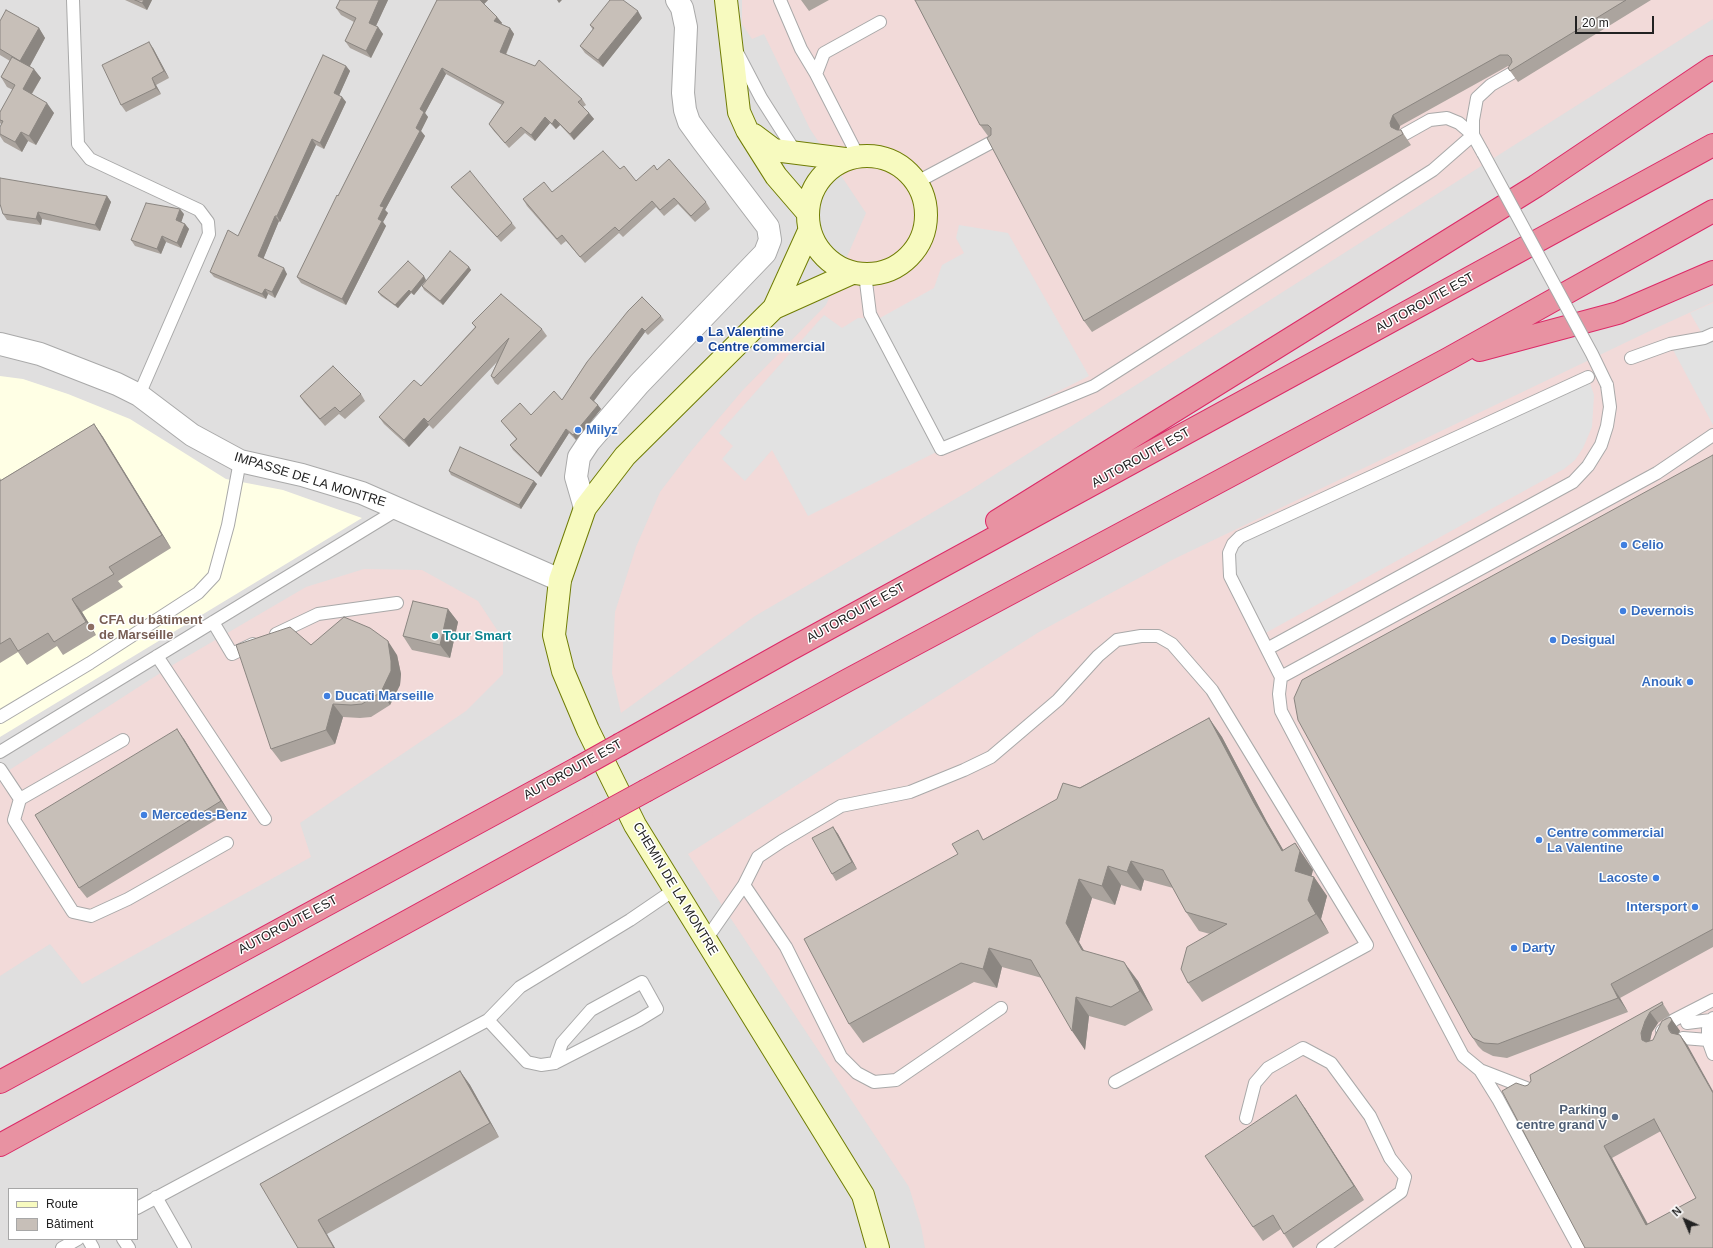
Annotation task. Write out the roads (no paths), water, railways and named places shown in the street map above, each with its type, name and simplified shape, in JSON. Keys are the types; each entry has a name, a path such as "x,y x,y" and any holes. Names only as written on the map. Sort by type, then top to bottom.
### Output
{"highway":[{"path":"789,650 1536,186 1713,67"},
{"name":"AUTOROUTE EST","path":"0,1082 578,768 789,650 1713,145"},
{"path":"0,1145 855,676 1448,359 1713,211"},
{"path":"1448,359 1618,313 1713,272"}],"street":[{"path":"585,508 576,477 579,457 588,442 654,367 765,253 770,240 768,227 702,140 687,116 683,93 686,27 682,8 677,0"},
{"path":"726,0 739,112 747,130 776,176 808,221 818,250 833,264 859,274 873,274 892,269 909,257 921,241 926,221 925,201 918,182 903,167 886,158 866,155 852,158 830,167 818,179 810,195 808,221 774,308"},
{"path":"747,130 774,150 852,158"},
{"path":"774,308 859,274"},
{"name":"CHEMIN DE LA MONTRE","path":"774,308 625,456 585,508 560,580 554,635 562,671 588,730 635,825 705,941 818,1120 863,1195 878,1248"},
{"name":"IMPASSE DE LA MONTRE","path":"0,344 47,356 117,384 139,395 192,435 240,461 302,476 362,493 400,508 560,580"}],"lane":[{"path":"74,0 78,144 90,159 199,210 208,222 208,234 139,395"},
{"path":"780,0 801,49 816,74 852,158"},
{"path":"816,74 824,53 880,22"},
{"path":"730,40 761,98 796,153"},
{"path":"859,274 870,314 941,449 1094,386 1433,170 1473,135 1473,120 1477,98 1491,85 1512,72"},
{"path":"1267,650 1573,482 1588,466 1601,445 1607,426 1610,406 1607,386 1592,354 1473,135 1459,123 1447,118 1430,120 1405,134"},
{"path":"918,182 992,142"},
{"path":"1631,358 1670,344 1704,338 1713,334"},
{"path":"1532,1090 1480,1070 1463,1056 1281,711 1279,694 1281,677 1230,576 1229,553 1233,544 1240,537 1588,377"},
{"path":"1281,677 1657,474 1713,435"},
{"path":"0,717 90,663 198,593 214,576 228,525 240,461"},
{"path":"0,752 400,508"},
{"path":"213,622 232,654 318,614 397,603"},
{"path":"705,941 744,884 758,857 841,806 910,792 992,757 1058,700 1098,656 1117,640 1141,636 1158,636 1172,644 1212,690 1368,945 1115,1082"},
{"path":"157,656 265,820"},
{"path":"123,740 20,799 14,820 73,912 91,916 128,899 226,843"},
{"path":"0,768 20,799"},
{"path":"744,884 786,947 841,1057 858,1073 874,1082 896,1080 1001,1008"},
{"path":"138,1207 488,1020 520,987 630,920 674,890"},
{"path":"488,1020 527,1062 541,1065 556,1063 639,1020 657,1009 642,982 591,1010 562,1043 556,1063"},
{"path":"1658,1041 1664,1027 1713,1000"},
{"path":"1687,1023 1712,1019 1708,1040 1713,1054"},
{"path":"1683,1038 1708,1040"},
{"path":"1246,1118 1255,1083 1268,1068 1303,1048 1331,1063 1370,1116 1390,1158 1405,1177 1401,1192 1323,1248"},
{"path":"1480,1070 1579,1248"},
{"path":"1525,1150 1527,1135"},
{"path":"156,1197 185,1248"},
{"path":"62,1248 76,1240"}],"place":[{"name":"La Valentine Centre commercial","path":"700,339"},
{"name":"Milyz","path":"578,430"},
{"name":"Celio","path":"1624,545"},
{"name":"Devernois","path":"1623,611"},
{"name":"CFA du bâtiment de Marseille","path":"91,627"},
{"name":"Tour Smart","path":"435,636"},
{"name":"Desigual","path":"1553,640"},
{"name":"Anouk","path":"1690,682"},
{"name":"Ducati Marseille","path":"327,696"},
{"name":"Mercedes-Benz","path":"144,815"},
{"name":"Centre commercial La Valentine","path":"1539,840"},
{"name":"Lacoste","path":"1656,878"},
{"name":"Intersport","path":"1695,907"},
{"name":"Darty","path":"1514,948"},
{"name":"Parking centre grand V","path":"1615,1117"}]}
